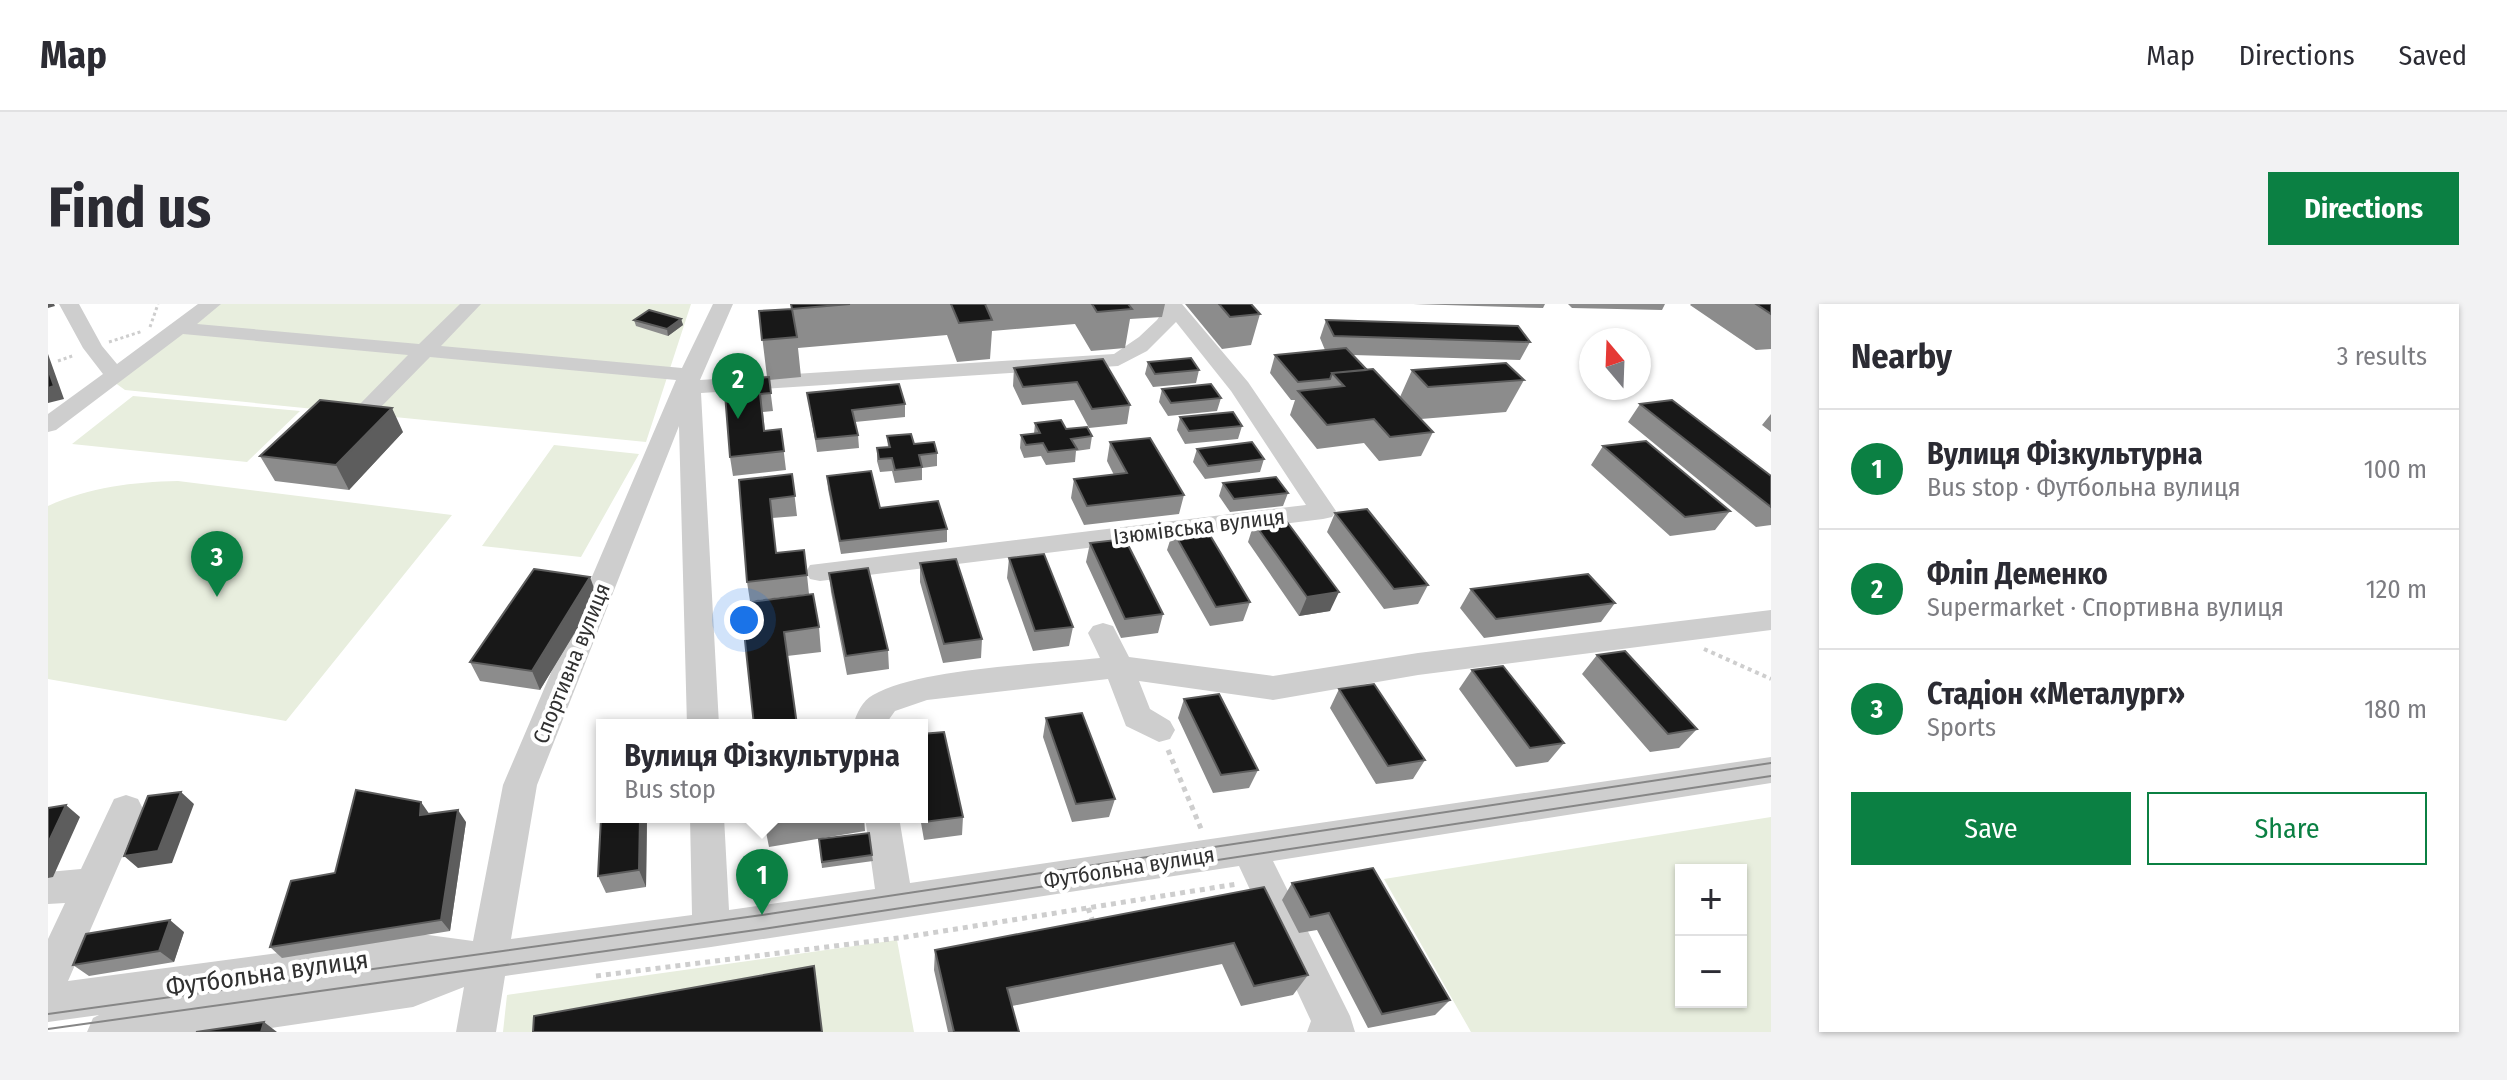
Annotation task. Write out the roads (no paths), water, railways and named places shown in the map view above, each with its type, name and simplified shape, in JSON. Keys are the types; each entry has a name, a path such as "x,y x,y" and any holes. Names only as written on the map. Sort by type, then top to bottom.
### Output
{"street":[{"path":"69,304 93,348 112,372 118,372"},
{"path":"48,425 211,304"},
{"path":"368,407 471,304"},
{"name":"Спортивна вулиця","path":"476,1032 520,785 723,304"},
{"path":"179,328 425,350 690,381 1118,360 1141,348 1160,329 1169,317 1165,304"},
{"name":"Ізюмівська вулиця","path":"820,572 1323,511 1240,387 1172,304"},
{"name":"Спортивна вулиця","path":"690,381 703,719"},
{"path":"871,719 884,703 925,689 1119,667 1273,688 1418,664 1771,620"},
{"path":"1103,633 1137,717 1159,730"},
{"name":"Футбольна вулиця","path":"107,1032 413,988 487,960 711,930 1212,854 1256,864 1771,770"},
{"path":"48,982 126,809"},
{"path":"707,823 711,930"},
{"path":"883,823 895,902"},
{"path":"1256,864 1336,1030 1327,1032"},
{"path":"48,888 93,884"},
{"name":"Футбольна вулиця","path":"48,1003 421,952 487,960"}],"tram line":[{"path":"48,1014 762,915 1771,763"},
{"path":"48,1029 763,929 1771,776"}],"place":[{"name":"Фліп Деменко","path":"738,419"},
{"name":"Стадіон «Металург»","path":"217,597"},
{"name":"Вулиця Фізкультурна","path":"762,915"}]}
